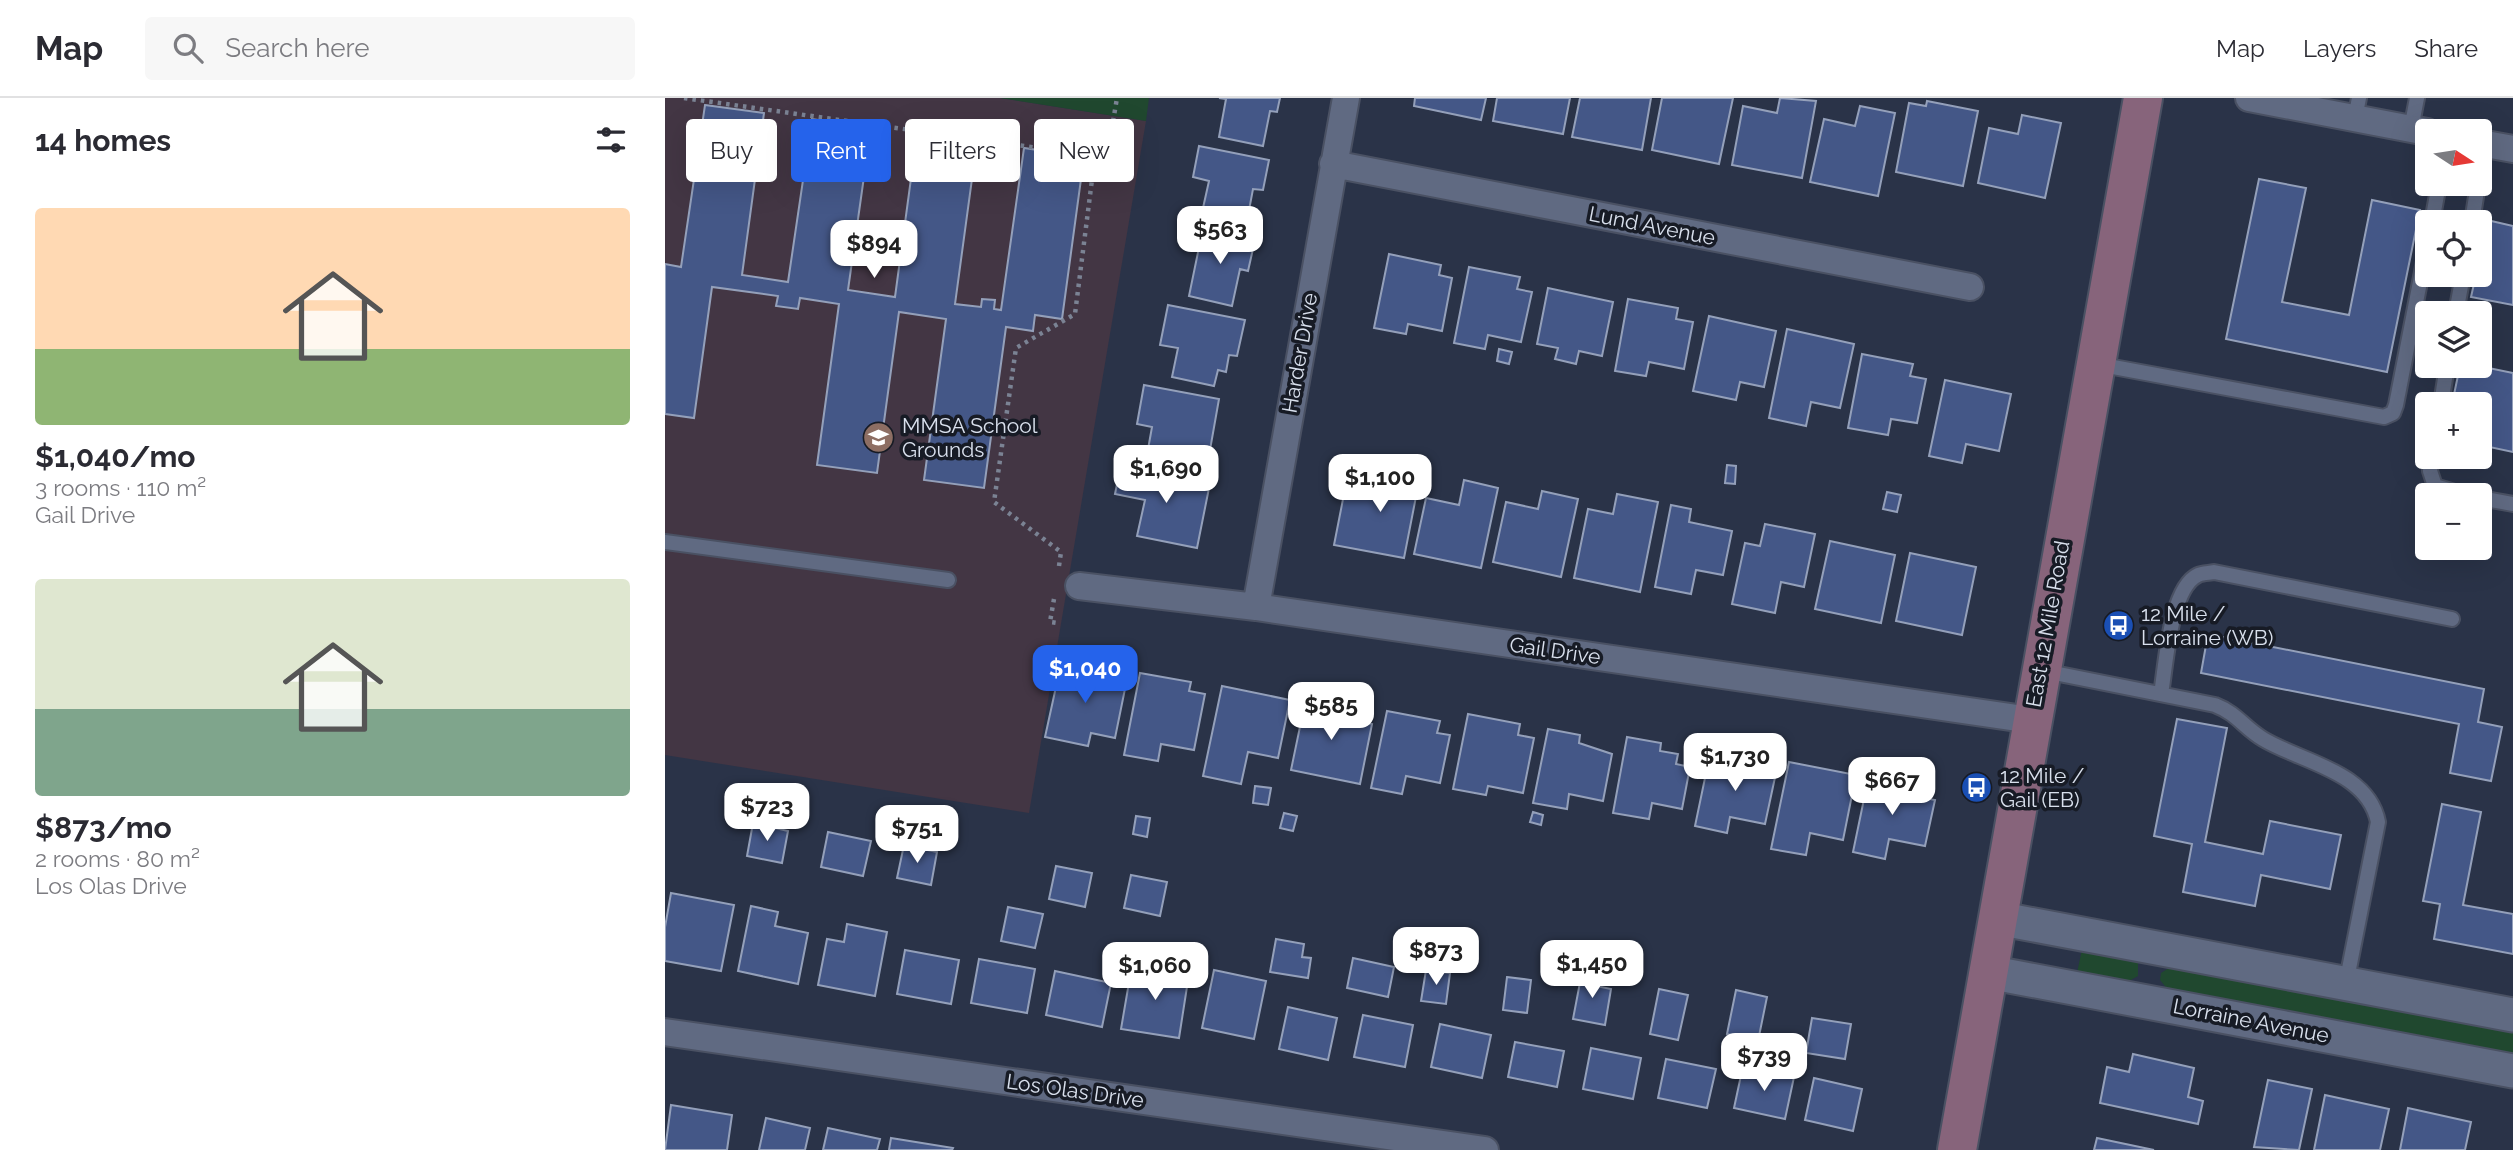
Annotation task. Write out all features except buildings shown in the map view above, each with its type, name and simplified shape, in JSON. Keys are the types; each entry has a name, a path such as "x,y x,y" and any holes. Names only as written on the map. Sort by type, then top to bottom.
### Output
{"main road":[{"name":"East 12 Mile Road","path":"1957,1150 2143,98"}],"street":[{"name":"Harder Drive","path":"1256,607 1346,98"},
{"path":"2249,98 2357,108 2415,130"},
{"path":"2492,145 2513,149"},
{"name":"Lund Avenue","path":"1333,164 1970,287"},
{"name":"Gail Drive","path":"1064,583 1256,607 2031,720"},
{"path":"1997,918 2513,1015"},
{"path":"2146,1001 2156,948"},
{"name":"Lorraine Avenue","path":"1989,972 2513,1072"},
{"name":"Los Olas Drive","path":"665,1032 1485,1150"}],"lane":[{"path":"2417,98 2418,119"},
{"path":"2096,364 2384,417 2393,413 2396,405 2419,287"},
{"path":"2492,500 2513,504"},
{"path":"665,542 948,580"},
{"path":"2161,694 2176,608 2184,588 2198,575 2214,572 2452,619"},
{"path":"2040,670 2215,705 2234,713 2265,740 2345,778 2375,807 2378,822 2346,984"}],"path":[{"path":"684,98 1034,147"},
{"path":"1113,119 1117,98"},
{"path":"1057,623 1050,622 1064,583 1062,552 994,502 1016,348 1075,314 1092,182"}],"shaded area":[{"name":"MMSA School Grounds","path":"665,98 1000,98 1133,119 1034,119 1034,182 1134,182 1134,119 1146,121 1029,813 665,755"}],"green space":[{"path":"1000,98 1149,98 1146,121"},
{"path":"2082,949 2133,959 2138,963 2138,976 2127,982 2077,973"},
{"path":"2172,966 2513,1030 2513,1056 2169,991 2160,980 2161,973"}],"place":[{"name":"MMSA School Grounds","path":"879,438"},
{"name":"12 Mile / Lorraine (WB)","path":"2118,626"},
{"name":"12 Mile / Gail (EB)","path":"1977,788"}]}
